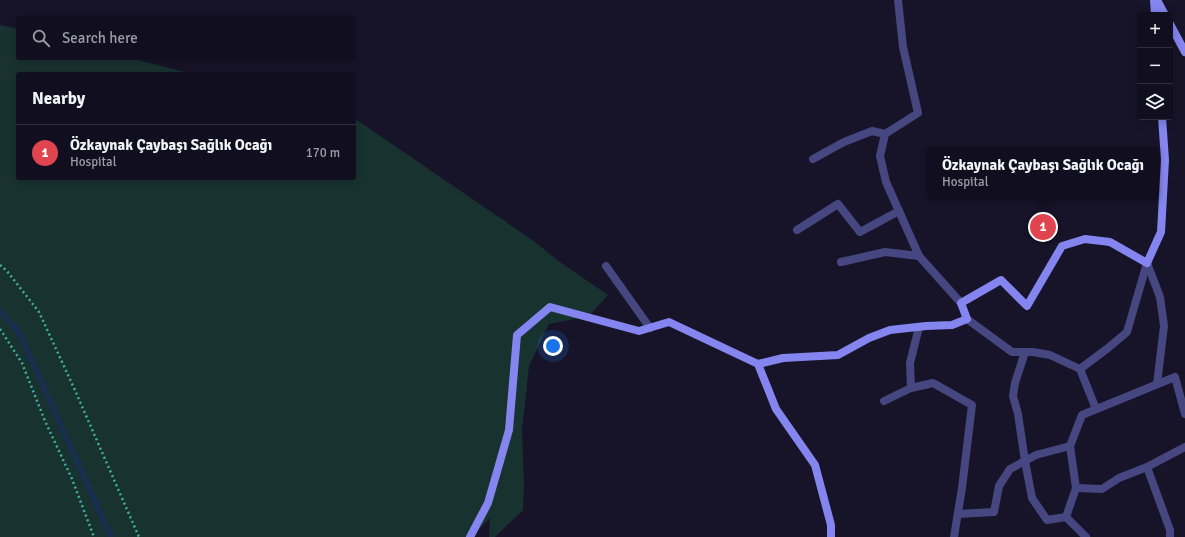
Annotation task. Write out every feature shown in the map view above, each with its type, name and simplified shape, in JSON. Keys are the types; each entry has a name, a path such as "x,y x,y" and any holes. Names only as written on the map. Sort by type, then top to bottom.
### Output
{"street":[{"path":"898,0 903,47 918,113 885,134 880,156 886,182 919,256 961,303 967,319 1012,352 1033,352 1050,355 1080,369 1096,409"},
{"path":"1154,0 1155,12"},
{"path":"1157,0 1163,12"},
{"path":"1173,30 1185,52"},
{"path":"1080,369 1127,332 1147,264 1161,232 1165,160 1162,120"},
{"path":"813,159 844,142 872,131 885,134"},
{"path":"797,230 838,204 860,232 899,211"},
{"path":"961,303 1001,280 1027,306 1062,246 1085,238 1110,242 1147,264 1160,296 1164,326 1157,384"},
{"path":"841,262 885,252 919,256"},
{"path":"606,266 650,328"},
{"path":"470,537 488,503 509,430 517,335 550,307 639,331 669,322 758,364 783,358 838,355 869,338 890,330 952,325 967,319"},
{"path":"911,388 910,363 919,327"},
{"path":"1025,352 1015,383 1013,396 1018,414 1032,498 1047,520 1066,517"},
{"path":"758,364 776,409 815,465 831,525 831,537"},
{"path":"1066,517 1076,488 1070,446 1082,415 1174,377 1185,414"},
{"path":"884,401 911,388 933,383 972,405 962,488 954,537"},
{"path":"958,514 994,512 999,486 1010,469 1036,455 1070,446"},
{"path":"1076,488 1102,489 1119,478 1147,467 1185,446"},
{"path":"1147,467 1170,530 1170,537"},
{"path":"1066,517 1086,537"}],"path":[{"path":"0,265 7,271 39,312 139,537"},
{"path":"0,329 22,363 45,421 72,479 94,537"}],"green space":[{"path":"0,25 16,29 16,60 138,60 184,72 16,72 16,180 356,180 356,119 535,242 557,260 608,295 589,316 549,324 529,366 522,430 524,485 523,510 495,537 489,537 490,518 471,537 0,537"}],"waterway":[{"path":"0,311 20,334 111,537"}],"place":[{"name":"Özkaynak Çaybaşı Sağlık Ocağı","path":"1043,227"}]}
